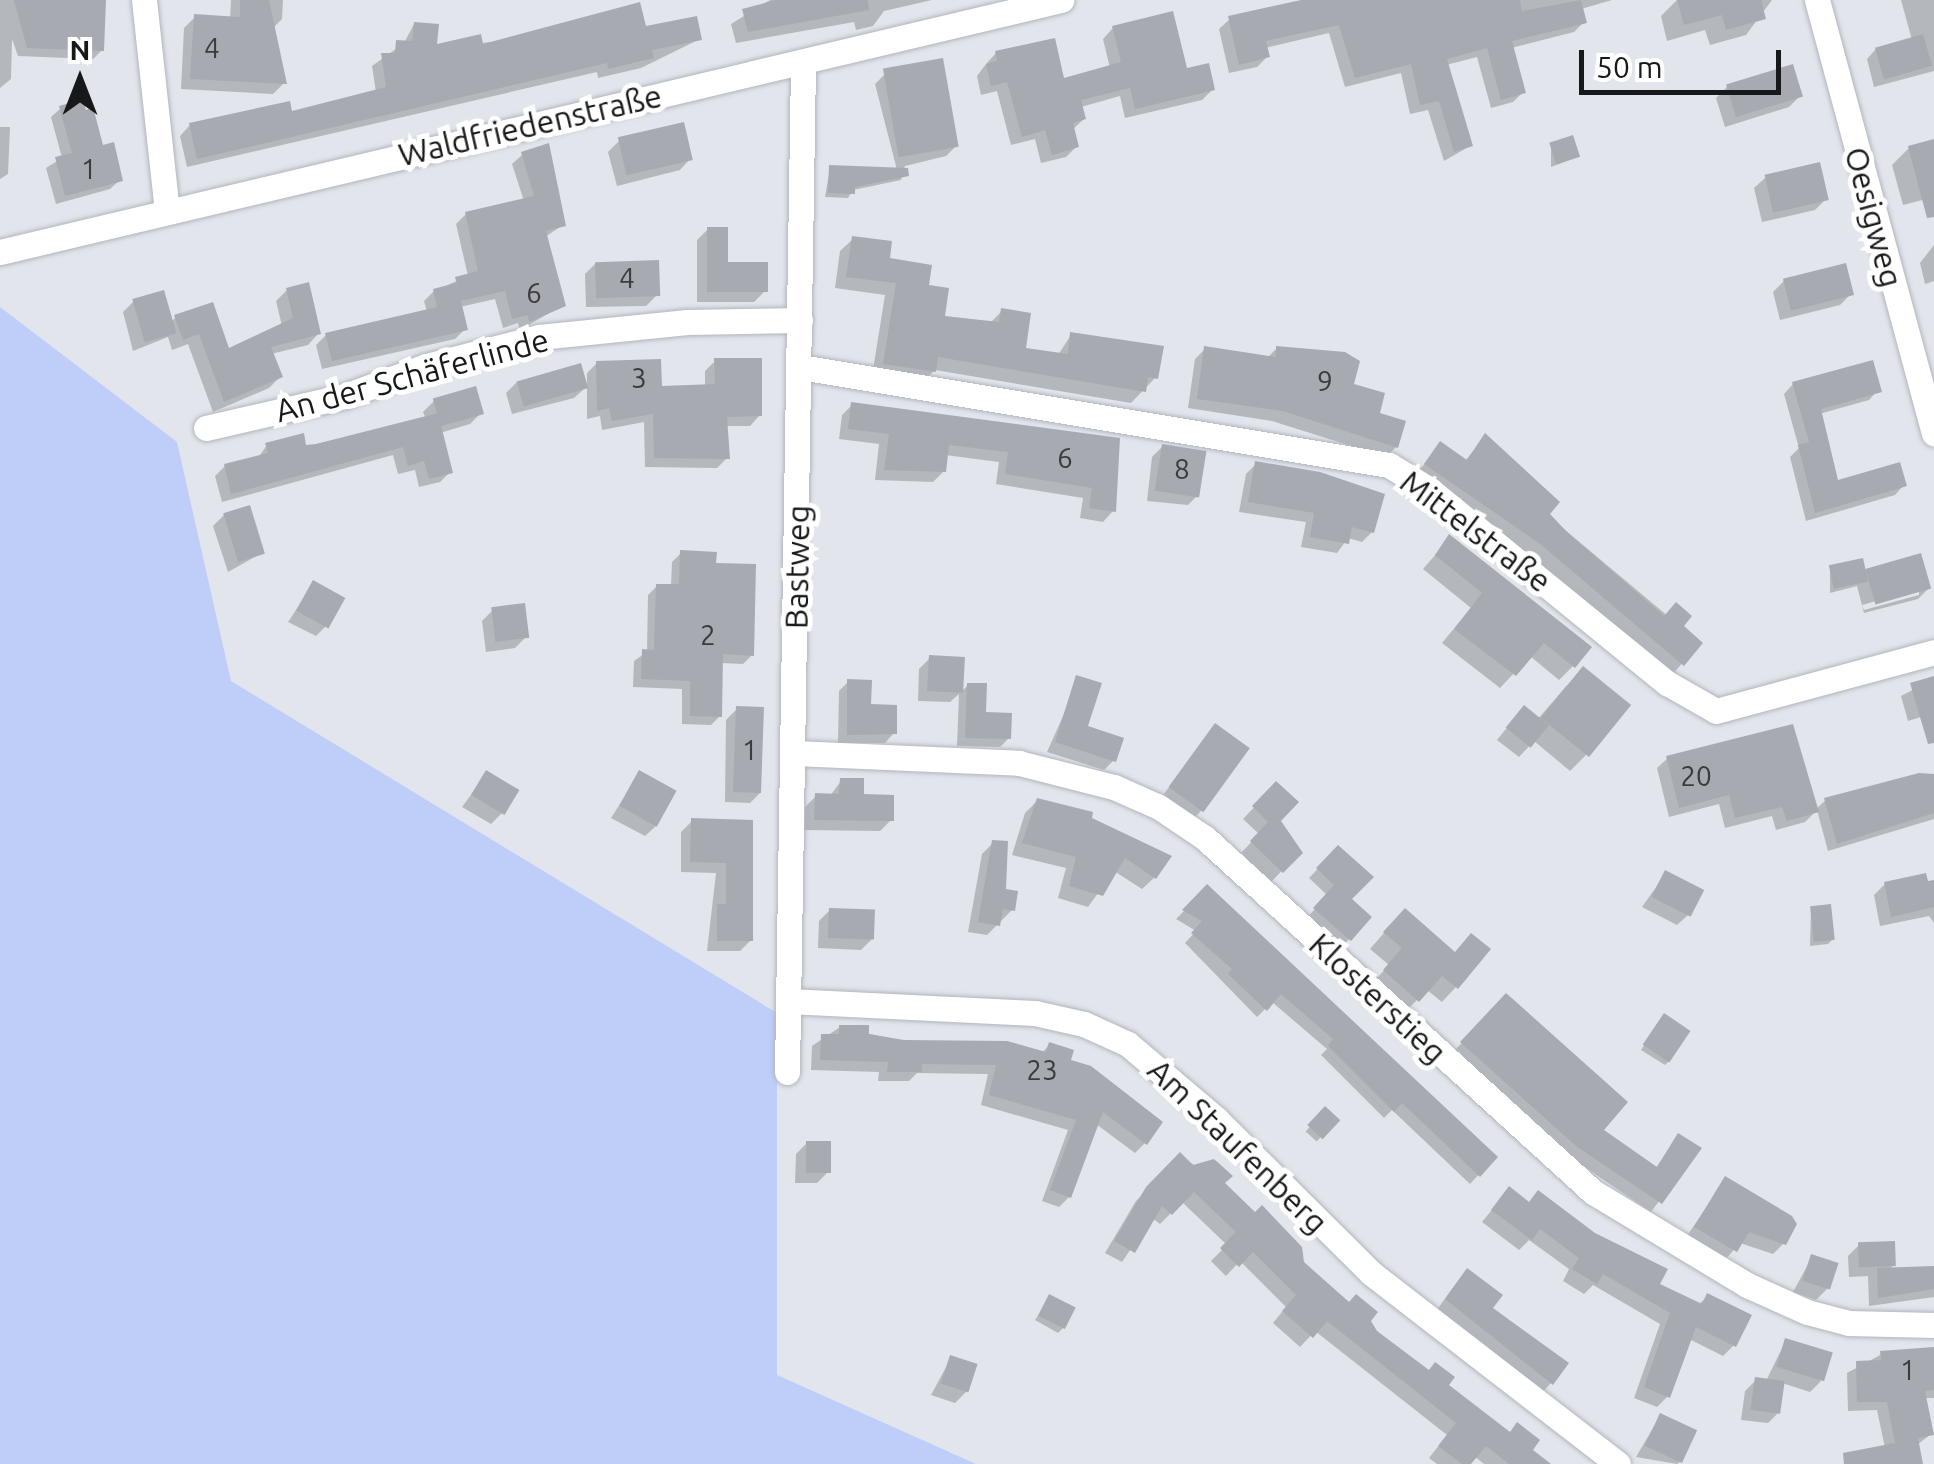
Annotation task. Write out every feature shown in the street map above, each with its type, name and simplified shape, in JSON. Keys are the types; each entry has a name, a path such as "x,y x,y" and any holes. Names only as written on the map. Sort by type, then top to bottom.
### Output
{"street":[{"path":"144,0 167,212"},
{"name":"Waldfriedenstraße","path":"0,252 1060,0"},
{"name":"Oesigweg","path":"1817,0 1934,433"},
{"name":"Bastweg","path":"787,1072 802,63"},
{"name":"An der Schäferlinde","path":"206,428 345,396 426,366 539,337 688,322 800,320"},
{"name":"Mittelstraße","path":"800,367 1389,465 1430,490 1667,683 1716,711 1934,652"},
{"name":"Klosterstieg","path":"794,753 1019,763 1114,787 1159,807 1205,838 1593,1192 1746,1286 1807,1312 1849,1323 1934,1326"},
{"name":"Am Staufenberg","path":"788,1001 1035,1013 1084,1024 1128,1044 1216,1119 1372,1273 1618,1464"}],"shaded area":[{"path":"0,307 177,442 231,681 777,1013 777,1375 976,1464 0,1464"}],"building":[{"path":"14,0 106,0 104,51 27,48"},
{"path":"240,0 269,0 287,84 190,79 194,14 240,17"},
{"path":"776,0 868,0 869,10 748,32 742,9"},
{"path":"1301,0 1520,0 1522,11 1581,0 1587,23 1512,41 1526,93 1501,100 1487,48 1447,59 1473,146 1454,152 1439,101 1420,105 1411,64 1355,78 1339,25 1266,41 1270,57 1239,65 1228,16"},
{"path":"1677,0 1761,0 1766,19 1726,30 1722,15 1684,25"},
{"path":"640,2 646,26 697,16 702,40 652,50 654,58 608,69 607,63 197,159 189,123 290,101 292,111 386,87 381,53 395,53 396,40 412,41 414,22 439,24 437,44 481,34 483,44"},
{"path":"1173,11 1187,68 1209,63 1215,90 1135,109 1130,88 1081,100 1086,119 1073,123 1079,147 1052,155 1045,130 1022,137 1007,82 991,86 986,64 997,61 995,51 1055,38 1064,78 1121,62 1112,26"},
{"path":"1923,34 1932,66 1884,80 1875,48"},
{"path":"943,58 959,147 899,157 883,69"},
{"path":"1793,64 1803,97 1736,117 1726,84"},
{"path":"83,99 86,110 93,107 103,145 114,142 123,181 65,196 55,157 72,153 59,106"},
{"path":"684,122 693,160 627,175 618,137"},
{"path":"1573,135 1580,157 1556,165 1549,143"},
{"path":"1934,139 1934,217 1927,218 1908,146"},
{"path":"549,143 566,226 546,231 566,306 529,322 528,315 512,319 505,291 461,301 468,330 332,361 325,333 437,307 433,289 456,283 459,293 455,277 478,271 465,212 534,196 521,152"},
{"path":"1820,162 1829,200 1773,213 1764,175"},
{"path":"829,165 908,168 909,176 855,187 855,194 828,193"},
{"path":"707,227 728,227 728,262 768,262 768,292 707,292"},
{"path":"852,236 892,241 890,258 932,265 929,285 949,288 945,316 999,322 1001,308 1031,313 1026,348 1068,354 1070,332 1164,346 1158,379 1148,377 1146,392 938,357 936,372 883,364 896,283 846,277"},
{"path":"659,260 660,296 596,298 595,262"},
{"path":"1846,263 1854,295 1791,311 1783,279"},
{"path":"309,282 321,334 271,347 283,377 224,402 199,334 183,340 174,315 213,302 229,348 293,318 286,288"},
{"path":"164,290 176,333 145,342 132,299"},
{"path":"1204,346 1276,357 1276,346 1345,352 1360,361 1354,384 1385,393 1380,413 1406,421 1398,448 1283,411 1197,399"},
{"path":"714,358 762,358 762,416 727,417 730,459 654,458 653,414 612,421 609,408 597,411 596,361 661,359 662,386 715,384"},
{"path":"1873,360 1882,392 1821,409 1838,480 1900,462 1907,486 1815,513 1798,445 1809,442 1792,382"},
{"path":"581,363 588,388 524,406 517,381"},
{"path":"476,386 484,414 441,426 433,398"},
{"path":"851,402 1120,438 1116,512 1089,508 1092,488 1005,474 1008,452 949,445 946,472 884,470 889,434 848,429"},
{"path":"438,413 453,473 429,479 424,461 408,466 403,447 231,494 224,464 268,453 265,443 304,433 306,445 316,444"},
{"path":"1485,433 1560,502 1550,514 1567,532 1664,616 1676,602 1692,616 1684,626 1703,643 1684,666 1539,543 1424,464 1440,441 1467,460"},
{"path":"1162,444 1206,451 1199,497 1155,490"},
{"path":"1255,461 1320,472 1385,494 1374,533 1352,527 1349,544 1310,537 1314,513 1248,502"},
{"path":"250,505 265,554 238,562 223,513"},
{"path":"1449,534 1592,647 1575,668 1544,643 1516,676 1454,629 1482,593 1435,555"},
{"path":"680,550 717,552 716,563 756,564 754,656 723,654 722,717 690,716 690,681 641,679 642,649 654,650 656,584 679,584"},
{"path":"1921,553 1931,589 1875,605 1865,569"},
{"path":"1863,558 1868,581 1834,589 1829,565"},
{"path":"313,580 345,598 328,629 296,611"},
{"path":"525,603 529,638 496,642 491,607"},
{"path":"929,655 965,657 963,693 927,691"},
{"path":"1583,666 1631,705 1589,757 1541,718"},
{"path":"1076,675 1102,683 1088,726 1124,738 1116,762 1055,742"},
{"path":"1934,676 1934,743 1928,744 1910,683"},
{"path":"847,679 872,680 871,704 897,705 897,734 847,735"},
{"path":"967,683 987,683 986,712 1012,713 1011,739 965,738"},
{"path":"1524,705 1549,725 1531,748 1506,728"},
{"path":"736,706 764,707 761,793 733,792"},
{"path":"1215,723 1250,748 1203,812 1169,787"},
{"path":"1793,724 1819,812 1787,821 1782,807 1735,818 1729,795 1679,808 1666,756"},
{"path":"486,770 519,790 504,815 471,795"},
{"path":"639,770 677,791 657,827 619,806"},
{"path":"1919,773 1934,774 1934,813 1837,844 1824,798"},
{"path":"840,778 864,778 864,794 894,795 894,821 814,820 815,793 839,794"},
{"path":"1276,781 1299,802 1281,821 1303,853 1283,873 1250,841 1268,822 1252,806"},
{"path":"1037,798 1093,812 1092,818 1172,856 1156,879 1125,858 1103,896 1069,886 1076,857 1022,843"},
{"path":"691,818 753,820 753,941 717,941 717,904 726,904 726,863 690,862"},
{"path":"992,840 1008,841 1006,889 1018,891 1015,911 1003,909 1000,926 978,922"},
{"path":"1338,845 1374,877 1352,899 1372,917 1351,941 1313,908 1334,885 1316,868"},
{"path":"1665,870 1704,890 1691,917 1651,897"},
{"path":"1926,873 1928,881 1934,880 1934,907 1891,917 1884,882"},
{"path":"1207,884 1498,1157 1480,1177 1402,1103 1394,1112 1328,1046 1333,1039 1281,994 1267,1011 1228,974 1232,969 1191,933 1202,921 1182,910"},
{"path":"1831,904 1835,940 1814,942 1810,906"},
{"path":"829,908 875,910 874,940 828,938"},
{"path":"1405,908 1455,952 1471,933 1491,949 1458,989 1442,976 1419,1002 1383,970 1402,948 1383,932"},
{"path":"1506,993 1628,1102 1604,1130 1657,1167 1678,1133 1702,1148 1662,1204 1576,1146 1460,1042"},
{"path":"1664,1013 1691,1031 1669,1062 1643,1045"},
{"path":"839,1025 869,1025 869,1034 904,1040 1007,1041 1046,1052 1049,1042 1074,1050 1071,1060 1091,1066 1163,1122 1147,1145 1103,1112 1071,1198 1050,1190 1076,1120 989,1095 996,1065 922,1064 922,1072 887,1072 888,1062 820,1060 821,1034 839,1034"},
{"path":"1325,1106 1340,1120 1323,1139 1307,1125"},
{"path":"806,1141 831,1141 831,1173 806,1173"},
{"path":"1180,1152 1193,1165 1214,1159 1233,1176 1225,1183 1255,1212 1262,1205 1302,1247 1304,1262 1349,1302 1356,1294 1378,1312 1371,1321 1377,1331 1429,1370 1435,1362 1455,1377 1449,1385 1510,1432 1517,1422 1540,1440 1533,1450 1551,1464 1509,1464 1486,1446 1471,1464 1462,1464 1438,1446 1456,1423 1327,1321 1313,1338 1282,1311 1296,1295 1253,1252 1239,1267 1220,1248 1236,1232 1194,1192 1172,1215 1162,1206 1135,1253 1114,1241 1146,1187"},
{"path":"1725,1176 1792,1216 1797,1224 1786,1245 1749,1232 1737,1252 1694,1227"},
{"path":"1509,1186 1529,1202 1538,1190 1595,1233 1668,1269 1660,1284 1702,1304 1707,1293 1752,1315 1736,1347 1696,1327 1670,1398 1644,1387 1670,1313 1603,1274 1597,1284 1572,1269 1579,1258 1540,1229 1532,1240 1491,1210"},
{"path":"1895,1241 1896,1266 1859,1267 1858,1242"},
{"path":"1811,1254 1839,1263 1830,1290 1802,1281"},
{"path":"1934,1266 1934,1289 1878,1298 1877,1268"},
{"path":"1467,1268 1503,1295 1493,1308 1569,1363 1553,1385 1445,1299"},
{"path":"1049,1294 1076,1308 1065,1329 1038,1315"},
{"path":"1785,1338 1833,1353 1824,1381 1776,1367"},
{"path":"1934,1347 1934,1390 1925,1391 1934,1435 1918,1438 1923,1464 1844,1464 1843,1453 1895,1443 1887,1402 1857,1402 1856,1361 1881,1360 1880,1351"},
{"path":"950,1355 978,1364 968,1392 941,1384"},
{"path":"1755,1377 1785,1381 1780,1414 1750,1410"},
{"path":"1660,1413 1697,1430 1682,1463 1645,1446"}]}
